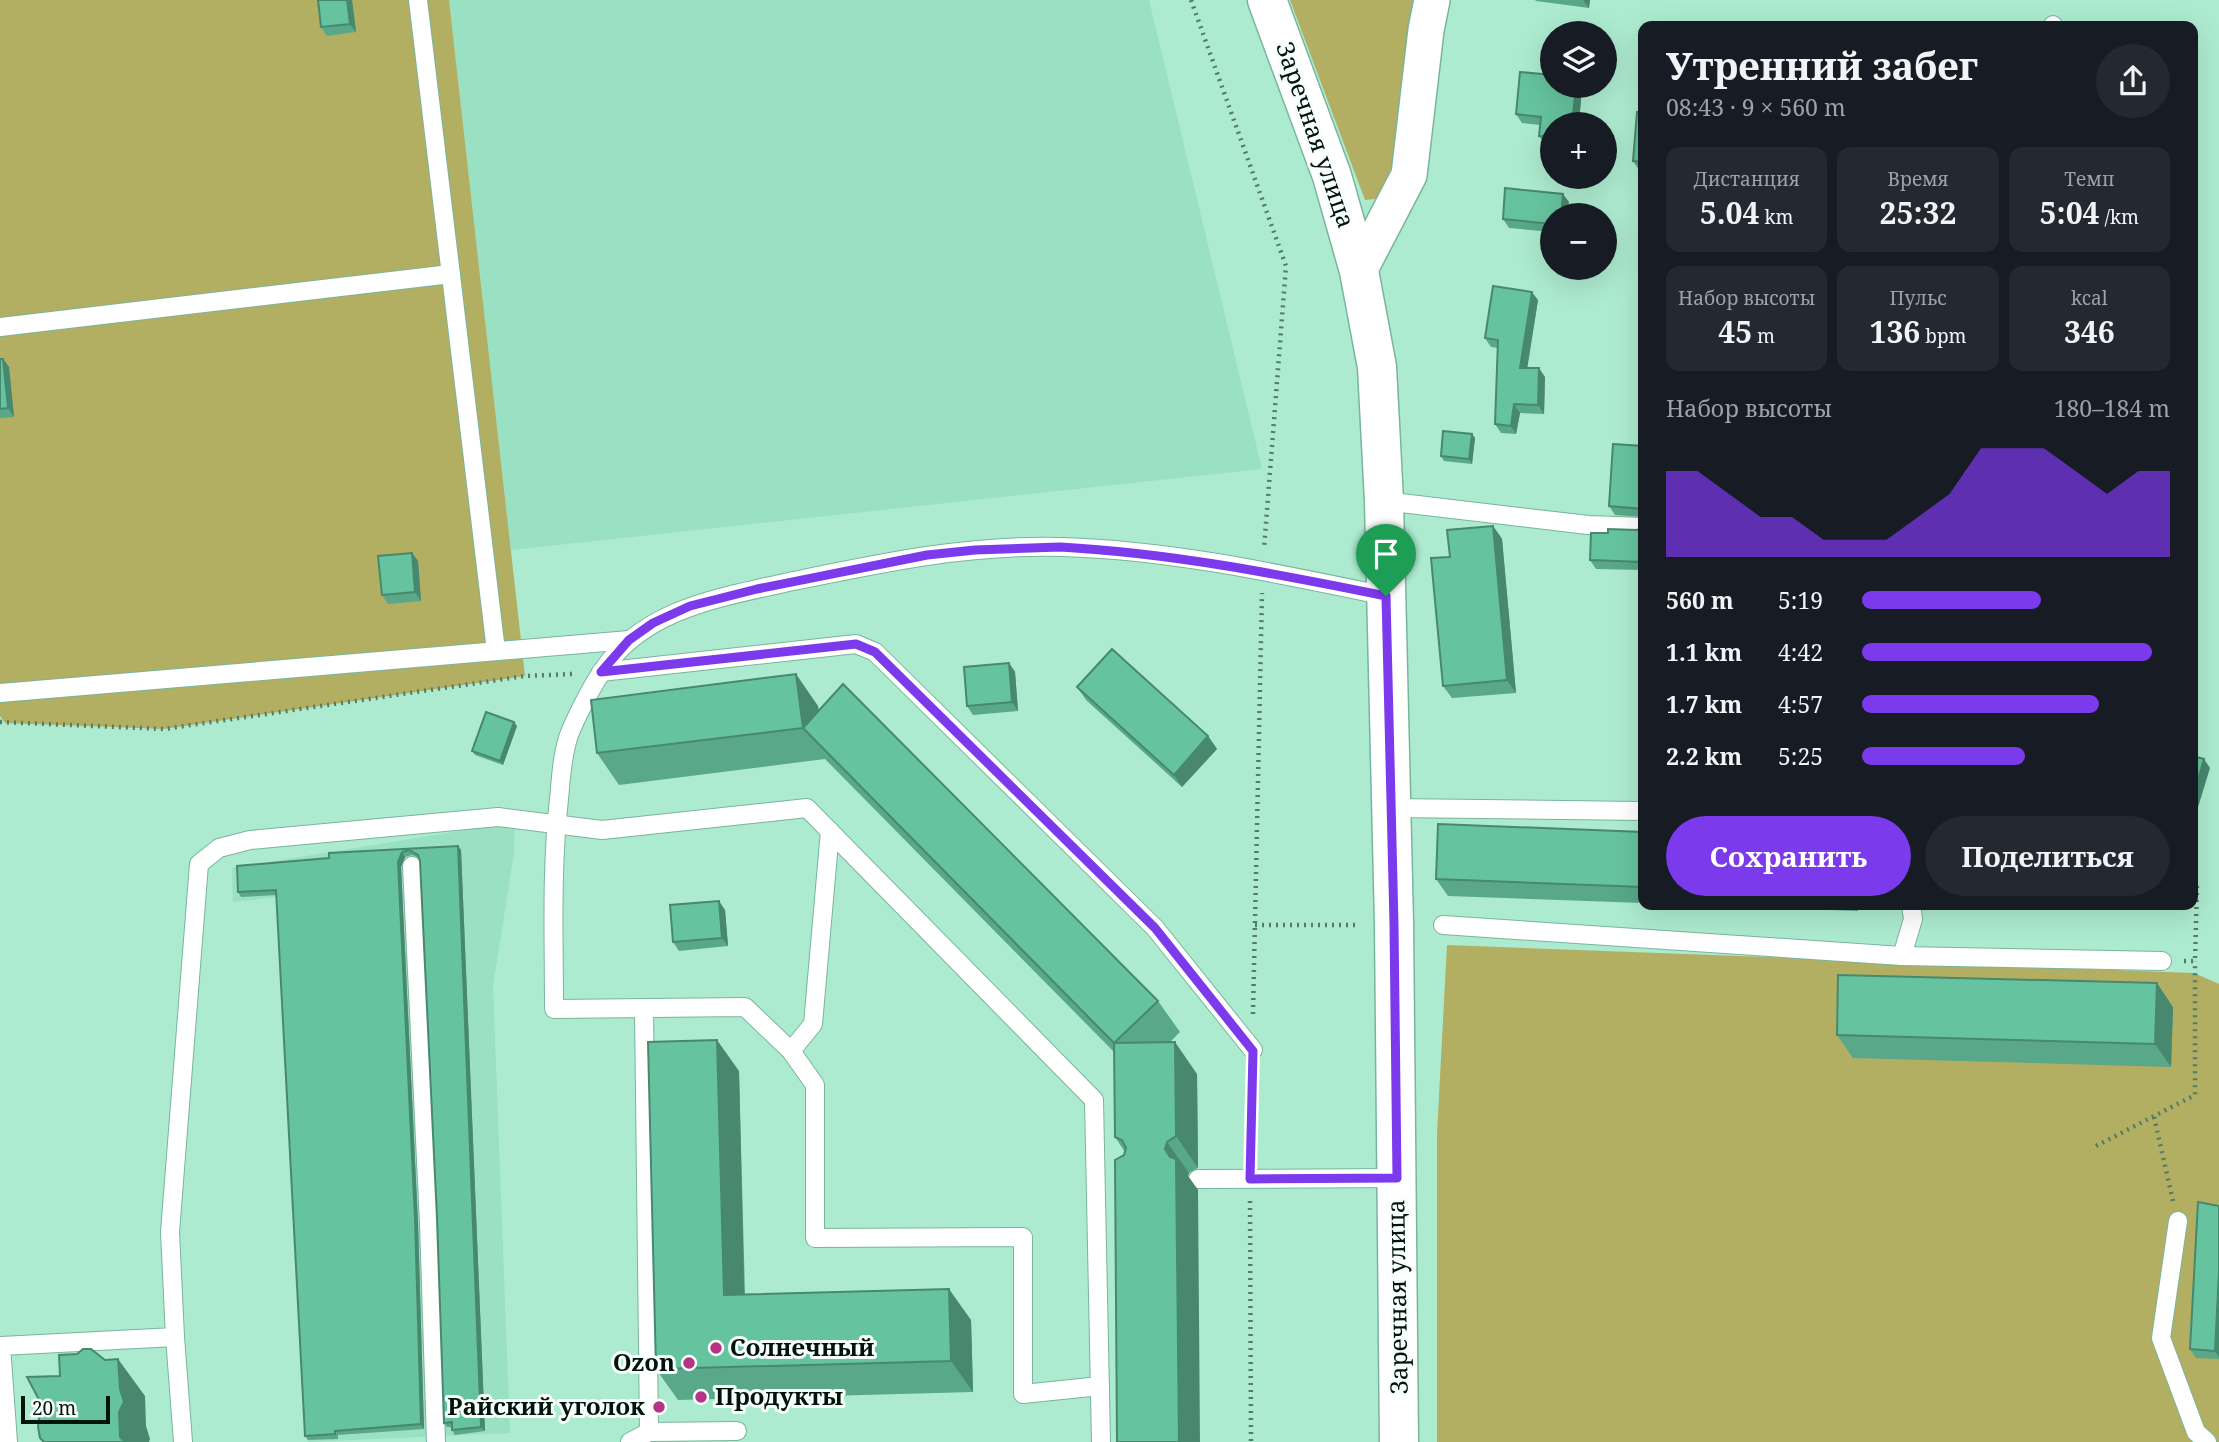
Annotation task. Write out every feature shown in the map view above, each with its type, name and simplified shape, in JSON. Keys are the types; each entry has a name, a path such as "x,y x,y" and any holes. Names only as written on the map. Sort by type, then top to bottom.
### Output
{"street":[{"name":"Заречная улица","path":"1267,0 1332,176 1359,271 1377,367 1384,501 1391,808 1399,1442"},
{"name":"Заречная улица","path":"1359,271 1409,175 1432,0"}],"lane":[{"path":"418,0 496,651"},
{"path":"0,327 451,274"},
{"path":"1384,501 1588,525 1638,527"},
{"path":"1100,1386 1023,1394 1023,1237 815,1238 815,1085 791,1051 745,1007 554,1009 556,825 569,735 601,672 629,640 653,623 690,606 757,589 927,555 997,548 1105,549 1262,571 1386,596"},
{"path":"0,693 629,640"},
{"path":"601,672 856,644 875,652 1155,928 1253,1051"},
{"path":"183,1442 170,1232 199,864 219,848 250,840 498,817 602,830 807,808 1094,1100 1103,1180 1101,1442"},
{"path":"1391,808 1638,811"},
{"path":"791,1051 813,1024 830,831"},
{"path":"412,866 429,1223 436,1442"},
{"path":"1902,956 1913,919 1912,910"},
{"path":"1443,925 1902,956 2162,961"},
{"path":"644,1010 649,1432"},
{"path":"1198,1180 1397,1178"},
{"path":"2178,1221 2161,1338 2196,1432 2207,1442"},
{"path":"8,1442 1,1346 175,1337"},
{"path":"630,1442 649,1432 737,1431"}],"path":[{"path":"1191,0 1286,265 1262,571 1250,1179 1251,1442"},
{"path":"0,722 164,729 525,676 601,672"},
{"path":"2096,1146 2195,1096 2196,910"},
{"path":"1255,925 1369,925"},
{"path":"2162,961 2195,961"},
{"path":"2154,1116 2178,1221"}],"shaded area":[{"path":"0,0 449,0 525,676 164,729 5,723 0,716"},
{"path":"449,0 1149,0 1262,469 511,550"},
{"path":"1290,0 1422,0 1397,174 1383,198 1365,200"},
{"path":"515,822 514,853 493,986 510,1433 308,1442 280,897 233,902 232,868"},
{"path":"1447,945 2194,973 2219,984 2219,1442 1437,1442 1437,1134"}],"building":[{"path":"318,0 347,0 350,24 321,27"},
{"path":"1520,72 1540,74 1540,98 1575,98 1573,112 1540,112 1540,117 1516,114"},
{"path":"1637,112 1638,112 1638,162 1633,161"},
{"path":"1505,188 1563,194 1562,203 1540,203 1540,223 1503,219"},
{"path":"1493,286 1532,292 1520,368 1539,368 1538,405 1514,404 1511,426 1495,424 1498,340 1485,338"},
{"path":"0,359 3,359 8,408 0,409"},
{"path":"1443,431 1472,434 1469,459 1441,456"},
{"path":"1613,444 1638,446 1638,509 1609,506"},
{"path":"1493,526 1507,680 1443,686 1431,558 1450,557 1447,530"},
{"path":"1608,529 1637,530 1638,562 1590,560 1591,533 1608,533"},
{"path":"412,553 415,592 382,595 378,556"},
{"path":"1112,649 1208,736 1174,775 1077,687"},
{"path":"1009,663 1012,702 967,706 964,667"},
{"path":"796,674 803,728 597,753 591,700"},
{"path":"843,684 1158,1001 1114,1043 803,728"},
{"path":"486,712 514,722 500,761 472,751"},
{"path":"2198,757 2204,759 2198,780"},
{"path":"1438,824 1638,832 1638,887 1436,879"},
{"path":"458,846 481,1427 452,1430 452,1422 444,1423 420,861 418,855 409,850 402,852 398,862 415,1219 421,1424 305,1436 276,890 238,892 237,866 329,858 329,853"},
{"path":"719,901 722,938 673,942 670,905"},
{"path":"1838,975 2157,983 2155,1044 1837,1035"},
{"path":"717,1040 724,1295 949,1289 951,1361 656,1369 648,1042"},
{"path":"1175,1042 1176,1136 1167,1142 1165,1149 1170,1157 1176,1159 1179,1442 1117,1442 1115,1160 1124,1155 1126,1148 1122,1140 1115,1137 1114,1043"},
{"path":"2198,1202 2219,1206 2215,1351 2190,1349"},
{"path":"83,1349 91,1349 105,1360 118,1359 120,1389 124,1402 119,1412 120,1437 125,1442 44,1442 40,1438 39,1418 45,1411 27,1377 60,1376 59,1355 77,1354"}],"place":[{"name":"Солнечный","path":"716,1348"},
{"name":"Ozon","path":"689,1363"},
{"name":"Продукты","path":"701,1397"},
{"name":"Райский уголок","path":"659,1407"}],"route":[{"path":"1019,547 1105,549 1262,571 1386,596 1397,1178 1250,1179 1253,1051 1155,928 875,652 856,644 601,672 629,640 653,623 690,606 884,562 975,550 1019,547"}]}
